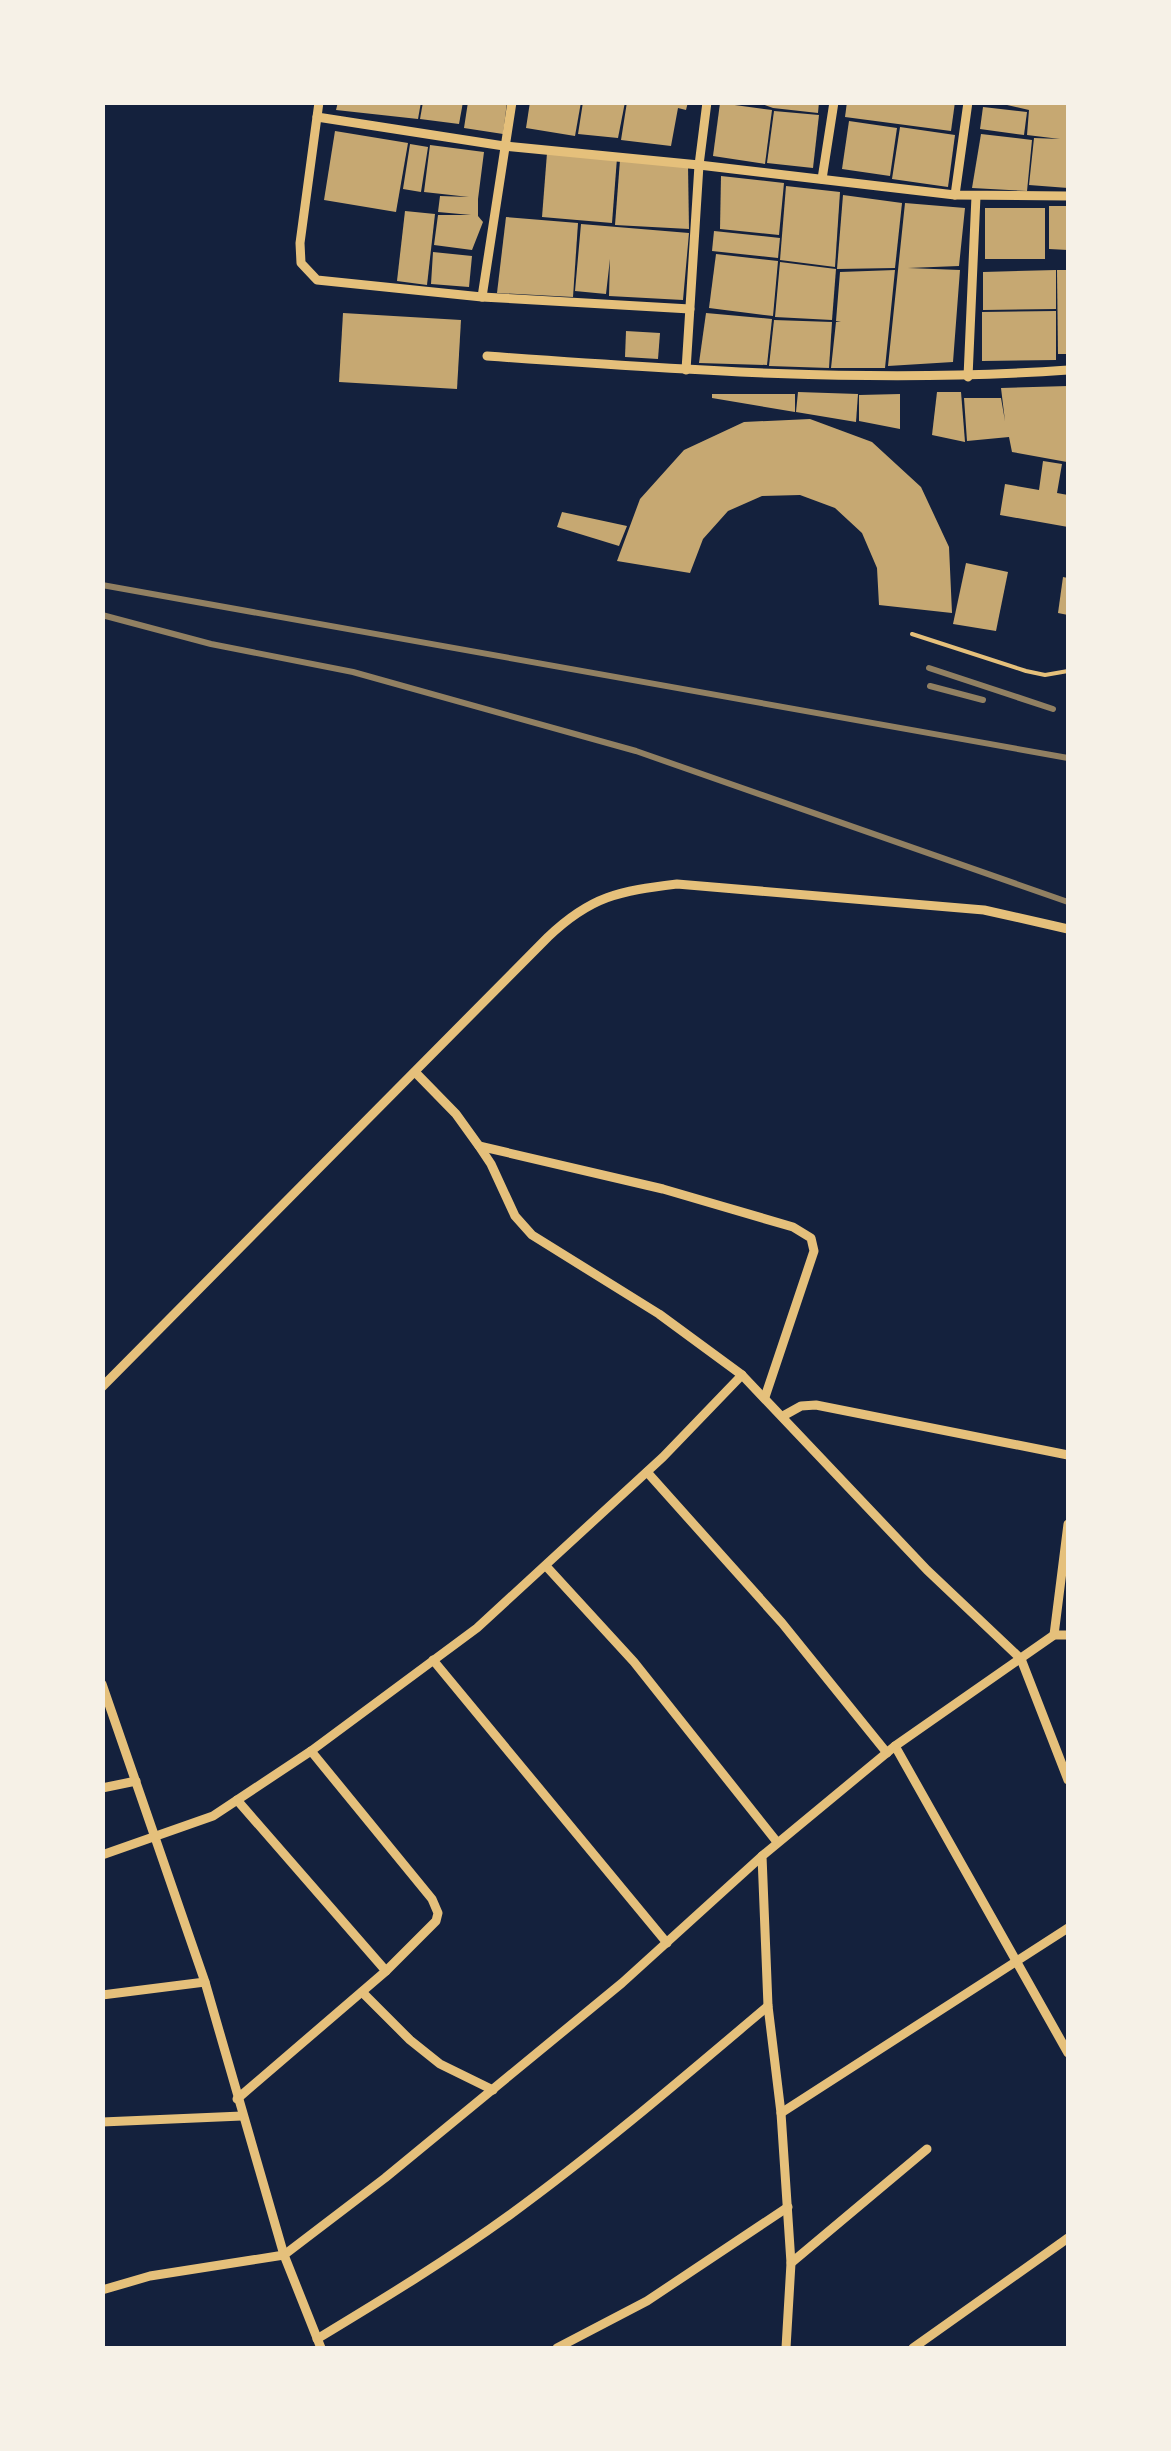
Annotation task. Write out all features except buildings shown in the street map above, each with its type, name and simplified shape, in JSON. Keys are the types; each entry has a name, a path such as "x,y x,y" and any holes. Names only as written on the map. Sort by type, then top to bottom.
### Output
{"street":[{"path":"319,102 300,242 301,263 308,274 326,284 690,309"},
{"path":"482,297 512,102"},
{"path":"686,370 699,165 707,102"},
{"path":"822,178 834,102"},
{"path":"954,195 968,102"},
{"path":"317,118 504,146 954,195 1068,196"},
{"path":"968,377 976,196"},
{"path":"488,356 686,370 968,377 1068,370"},
{"path":"102,1388 570,916 599,899 677,884 984,910 1068,930"},
{"path":"415,1072 456,1114 479,1146 515,1216 532,1235 659,1314 742,1374 927,1570 1021,1659 1068,1780"},
{"path":"479,1146 663,1189 793,1227 811,1238 814,1251 765,1397"},
{"path":"102,1855 213,1816 311,1751 476,1628 647,1472 742,1374"},
{"path":"782,1416 801,1406 816,1405 1068,1455"},
{"path":"647,1472 891,1750 1068,2053"},
{"path":"1054,1635 1068,1524"},
{"path":"546,1566 634,1662 777,1842"},
{"path":"102,2290 173,2271 284,2255 493,2090 667,1944 777,1842 891,1750 1054,1635 1068,1635"},
{"path":"433,1660 667,1944"},
{"path":"102,1684 205,1982 284,2255 319,2344 509,2215 613,2136 768,2006"},
{"path":"237,2099 386,1971 436,1921 437,1908 311,1751"},
{"path":"102,1788 136,1781"},
{"path":"237,1800 386,1971"},
{"path":"762,1856 768,2006 781,2113 791,2264 786,2348"},
{"path":"781,2113 1068,1928"},
{"path":"102,1995 205,1982"},
{"path":"362,1992 440,2064 493,2090"},
{"path":"102,2122 242,2116"},
{"path":"791,2264 927,2150"},
{"path":"557,2348 647,2300 788,2207"},
{"path":"913,2348 1068,2238"}],"lane":[{"path":"912,634 1026,671 1045,675 1068,671"}],"railway":[{"path":"102,585 1068,758"},
{"path":"102,615 211,644 353,672 636,751 1068,902"},
{"path":"929,668 1053,709"},
{"path":"930,686 983,700"}]}
